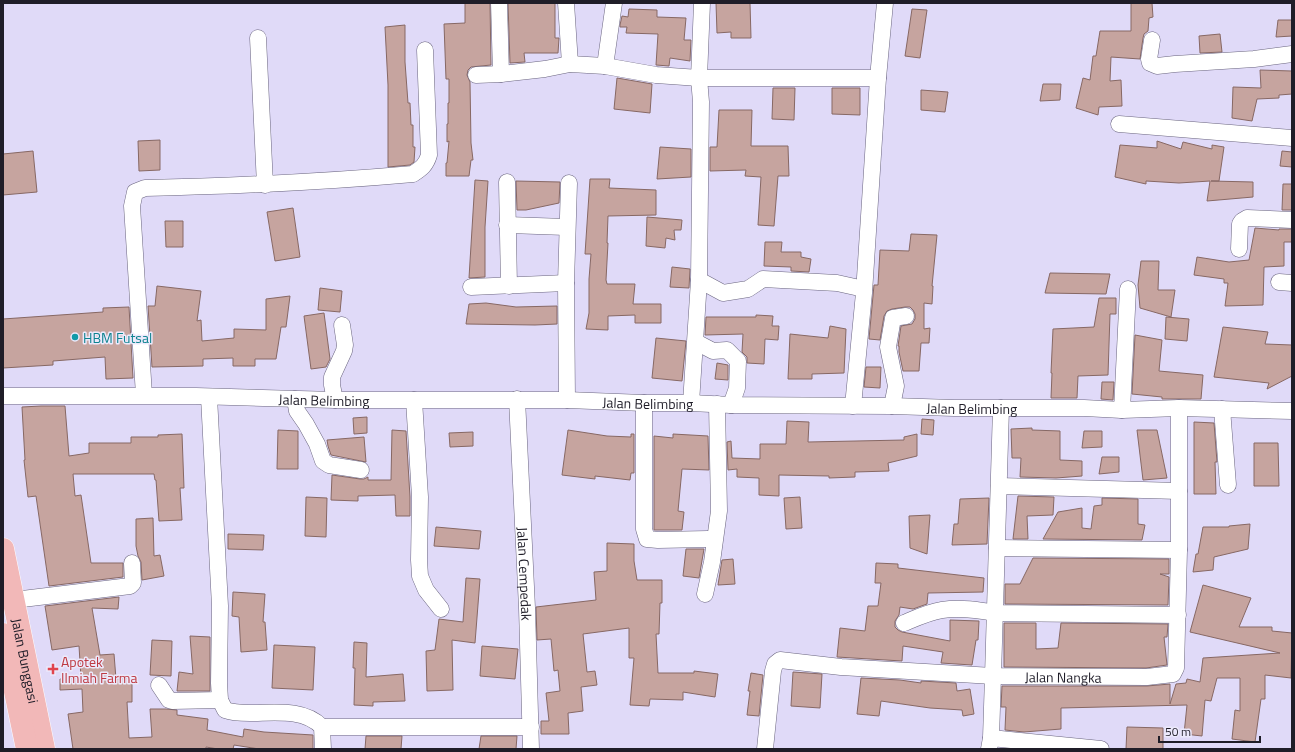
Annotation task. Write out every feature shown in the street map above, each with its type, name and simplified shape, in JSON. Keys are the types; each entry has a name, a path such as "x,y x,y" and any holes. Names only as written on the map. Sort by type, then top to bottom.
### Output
{"highway":[{"name":"Jalan Bunggasi","path":"3,549 14,600 34,741"},
{"name":"Jalan Bunggasi","path":"3,634 34,741"}],"street":[{"path":"499,3 502,74"},
{"path":"566,3 570,64"},
{"path":"605,66 614,3"},
{"path":"691,403 699,280 699,78 702,3"},
{"path":"853,406 864,289 878,78 885,3"},
{"path":"258,38 264,185"},
{"path":"1152,40 1149,59 1150,63 1156,66 1254,59 1292,54"},
{"path":"144,395 132,206 135,192 145,188 264,185 413,174 422,169 426,164 429,155 425,50"},
{"path":"476,75 502,74 545,69 570,64 605,66 656,75 699,78 878,78"},
{"path":"1119,124 1292,138"},
{"path":"507,182 509,286"},
{"path":"567,400 566,227 569,183"},
{"path":"1239,250 1240,224 1247,218 1292,220"},
{"path":"508,225 566,227"},
{"path":"699,280 723,293 748,289 763,279 837,283 864,289"},
{"path":"471,287 566,283"},
{"path":"1122,410 1128,289"},
{"path":"892,406 896,386 888,347 893,318 906,316"},
{"path":"335,400 332,377 344,351 345,345 342,325"},
{"path":"696,342 713,351 727,350 738,361 737,388 724,405 719,511 712,562 705,594"},
{"name":"Jalan Belimbing","path":"3,396 144,395 335,400 516,399 724,405 1122,410 1179,408 1292,411"},
{"path":"209,397 220,606 220,700 225,710 229,712 304,715 318,722 322,727 323,749"},
{"path":"296,399 297,411 317,444 323,462 329,466 361,470"},
{"name":"Jalan Cempedak","path":"516,399 527,608 531,749"},
{"path":"414,400 420,497 420,576 426,590 441,609"},
{"path":"644,403 644,529 647,539 708,539"},
{"path":"1001,408 996,613 990,743 1101,749"},
{"name":"Jalan Nangka","path":"766,749 773,671 775,664 780,660 841,667 993,676 1147,677 1173,674 1176,668 1178,615 1179,408"},
{"path":"1222,410 1228,485"},
{"path":"999,486 1179,490"},
{"path":"998,548 1179,550"},
{"path":"14,600 130,586 133,583 132,563"},
{"path":"904,622 942,610 979,610 996,613 1178,615"},
{"path":"159,685 169,700 172,701 220,700"},
{"path":"322,727 531,727"}],"building":[{"path":"465,3 490,3 491,65 471,67 468,70 467,75 470,82 471,143 473,160 471,160 469,176 446,176 449,141 447,142 449,79 446,79 444,24 465,23"},
{"path":"508,3 555,3 555,38 559,38 558,53 524,53 525,62 510,63"},
{"path":"716,3 750,3 751,38 731,38 731,32 717,33"},
{"path":"1131,3 1152,3 1153,17 1149,18 1148,31 1144,34 1140,59 1111,57 1110,81 1121,80 1122,106 1099,107 1098,115 1076,108 1083,78 1090,80 1093,56 1096,56 1100,31 1131,31"},
{"path":"629,9 657,10 657,17 686,18 684,40 691,40 690,61 670,58 669,66 656,65 658,34 626,33 627,27 620,27 622,16 628,17"},
{"path":"912,9 927,10 920,58 905,56"},
{"path":"1278,20 1292,20 1292,36 1276,37"},
{"path":"405,25 405,62 408,103 410,103 411,125 413,125 413,147 415,147 414,162 410,165 388,167 388,85 385,27"},
{"path":"1220,34 1222,52 1200,53 1199,36"},
{"path":"1260,70 1292,71 1292,94 1279,95 1279,98 1257,99 1252,121 1232,118 1233,87 1261,88"},
{"path":"617,78 652,84 650,113 614,109"},
{"path":"1043,84 1061,84 1060,100 1040,101"},
{"path":"773,88 795,88 794,120 772,119"},
{"path":"832,88 860,88 860,115 832,114"},
{"path":"921,90 948,92 945,112 921,110"},
{"path":"719,110 752,110 751,146 788,146 789,176 778,176 774,226 758,225 761,177 745,176 746,170 710,171 710,147 717,147"},
{"path":"160,140 160,170 139,171 138,141"},
{"path":"1157,141 1181,149 1183,142 1212,149 1212,145 1224,147 1219,181 1211,181 1253,182 1253,197 1207,201 1210,181 1179,183 1146,181 1146,184 1115,177 1120,145 1157,148"},
{"path":"660,147 691,149 691,177 657,179"},
{"path":"33,151 37,192 3,195 3,154"},
{"path":"1282,151 1292,152 1292,167 1280,166"},
{"path":"590,179 610,179 609,188 656,190 656,215 608,216 606,280 607,284 635,284 633,304 661,304 661,323 635,323 635,315 608,316 608,330 586,329 589,313 591,254 585,254"},
{"path":"475,180 488,181 485,227 485,277 469,278"},
{"path":"516,181 560,182 559,203 526,210 517,210"},
{"path":"1283,184 1292,184 1292,210 1282,210"},
{"path":"293,208 300,257 275,261 267,212"},
{"path":"647,217 682,220 681,230 674,230 675,240 666,238 665,248 646,246"},
{"path":"165,221 183,221 183,247 166,247"},
{"path":"1255,228 1279,230 1292,229 1292,242 1284,242 1284,266 1264,267 1263,305 1225,306 1228,283 1224,283 1224,279 1194,275 1197,257 1229,262 1249,260"},
{"path":"911,234 937,235 932,286 932,304 924,303 924,329 930,328 929,343 921,343 919,371 903,371 898,346 901,326 912,324 915,319 915,314 910,307 887,311 884,316 880,340 869,339 874,285 878,285 880,250 909,251"},
{"path":"765,242 782,242 781,252 801,252 801,257 811,259 809,272 791,271 791,267 764,266"},
{"path":"1141,261 1159,261 1158,290 1175,290 1171,317 1140,308 1138,285"},
{"path":"672,267 690,269 689,288 670,287"},
{"path":"1050,273 1110,274 1106,294 1045,293"},
{"path":"157,286 201,291 197,321 201,320 202,341 234,338 234,329 266,330 266,299 290,296 286,327 281,327 276,359 255,359 255,366 233,366 233,358 203,359 203,366 152,367 148,306 155,306"},
{"path":"320,288 342,291 340,312 318,310"},
{"path":"1099,298 1116,298 1116,314 1110,314 1108,375 1078,376 1077,398 1051,398 1053,329 1094,327"},
{"path":"486,303 516,307 557,306 557,324 466,324 469,304"},
{"path":"129,307 133,378 106,379 105,357 53,361 53,365 3,368 3,319 103,312 103,308"},
{"path":"324,313 330,359 326,367 311,369 304,316"},
{"path":"756,315 773,316 772,326 779,326 778,340 765,339 764,364 747,363 747,357 742,352 743,334 705,335 706,317 756,317"},
{"path":"1166,317 1189,319 1187,341 1165,339"},
{"path":"830,326 846,329 844,373 812,374 812,379 788,379 790,334 828,338"},
{"path":"1223,327 1268,332 1265,344 1292,345 1292,376 1267,389 1269,383 1214,377"},
{"path":"1135,335 1162,340 1159,371 1203,375 1201,399 1162,399 1162,397 1132,394"},
{"path":"656,338 686,341 682,381 652,378"},
{"path":"717,363 728,365 728,380 715,379"},
{"path":"866,367 881,367 880,388 864,387"},
{"path":"1102,382 1114,382 1113,400 1101,399"},
{"path":"65,406 69,456 89,453 89,443 131,443 131,437 158,437 158,435 182,434 184,488 180,488 182,520 159,521 156,480 154,474 73,474 75,496 81,495 91,563 123,563 123,577 49,586 36,496 28,497 24,460 22,407"},
{"path":"367,417 367,433 354,434 353,418"},
{"path":"922,419 934,420 933,435 921,434"},
{"path":"787,421 809,422 808,442 904,440 904,437 917,434 917,456 888,463 889,471 855,472 855,477 829,478 829,476 779,475 779,496 759,495 759,478 737,477 737,469 728,470 727,442 731,441 732,458 760,459 760,444 786,444"},
{"path":"1194,422 1214,423 1217,462 1215,462 1216,494 1194,494"},
{"path":"1032,428 1032,430 1060,431 1060,460 1082,461 1082,476 1056,478 1020,477 1021,458 1012,458 1011,429"},
{"path":"278,430 298,431 298,469 277,469"},
{"path":"392,430 406,431 410,516 396,516 395,495 358,496 358,501 331,500 332,475 360,479 368,477 368,480 391,480"},
{"path":"568,430 607,436 631,437 631,434 634,434 634,473 631,473 630,480 595,476 595,479 562,475"},
{"path":"1137,430 1157,430 1167,478 1143,480"},
{"path":"1084,431 1102,431 1102,447 1082,448"},
{"path":"473,432 473,446 450,447 449,433"},
{"path":"673,434 708,436 709,470 682,469 678,511 684,512 682,530 654,530 654,436 673,438"},
{"path":"364,437 366,462 331,455 327,440"},
{"path":"1254,443 1278,443 1279,486 1254,486"},
{"path":"1102,457 1119,457 1119,472 1099,474"},
{"path":"1018,496 1054,497 1053,515 1027,516 1028,539 1013,539"},
{"path":"306,497 327,498 326,537 305,536"},
{"path":"800,497 802,528 786,529 784,498"},
{"path":"989,498 987,544 952,545 954,524 958,524 960,499"},
{"path":"1102,498 1138,499 1138,524 1145,525 1142,540 1043,539 1058,512 1082,508 1082,528 1091,529 1094,506 1102,505"},
{"path":"930,515 927,554 910,548 909,516"},
{"path":"153,518 154,556 160,555 164,576 142,580 141,562 136,546 136,519"},
{"path":"1250,524 1248,549 1214,557 1213,570 1193,572 1203,527 1229,527"},
{"path":"436,527 481,531 479,549 434,546"},
{"path":"228,534 264,535 263,550 228,549"},
{"path":"607,543 634,544 634,561 637,580 662,580 662,603 660,603 659,634 656,634 658,673 694,673 694,671 718,674 715,697 683,692 683,700 650,699 649,706 630,705 634,658 629,658 629,628 583,634 587,672 595,671 597,685 581,687 583,711 568,713 569,734 541,734 541,721 549,721 546,693 560,691 558,670 554,671 551,639 537,640 536,607 596,600 594,572 607,571"},
{"path":"686,549 704,549 699,578 683,576"},
{"path":"1033,558 1169,559 1169,574 1160,574 1169,577 1168,605 1005,604 1005,584 1020,584"},
{"path":"733,559 735,584 718,585 722,560"},
{"path":"876,563 898,564 898,568 984,578 983,592 928,593 927,604 913,609 900,607 899,615 895,621 895,627 902,632 950,641 950,620 979,621 978,640 976,640 972,665 941,663 943,652 903,646 902,661 837,657 840,628 865,631 868,606 878,606 881,583 875,583"},
{"path":"466,578 480,579 475,643 452,640 453,690 427,691 426,651 435,650 439,619 463,622"},
{"path":"1203,585 1251,598 1239,627 1272,627 1272,631 1292,633 1291,678 1265,675 1265,699 1261,699 1255,742 1232,739 1235,710 1240,711 1240,678 1217,678 1211,701 1205,700 1202,736 1184,734 1187,705 1061,708 1061,729 1024,732 1005,730 1006,707 1001,707 1002,686 1147,686 1170,684 1170,704 1176,684 1186,683 1187,679 1200,682 1203,658 1280,653 1190,632"},
{"path":"233,592 265,594 263,622 265,622 267,650 241,652 239,617 232,616"},
{"path":"119,597 118,609 92,608 100,655 114,654 116,679 132,678 132,702 127,702 129,738 152,737 150,709 166,709 177,710 177,715 208,719 207,730 243,737 244,729 264,732 313,735 313,749 259,749 234,745 233,749 206,747 206,749 73,749 68,714 83,712 82,689 60,690 60,679 81,678 79,646 52,650 45,606"},
{"path":"1004,623 1036,623 1036,649 1058,648 1061,623 1168,624 1167,637 1164,637 1167,665 1146,668 1004,667"},
{"path":"190,636 210,637 210,691 177,691 179,672 193,674"},
{"path":"152,640 172,641 171,676 150,675"},
{"path":"354,642 367,643 366,677 403,674 405,701 373,702 373,706 354,705"},
{"path":"274,645 315,647 313,690 272,688"},
{"path":"482,646 518,649 515,679 480,676"},
{"path":"793,672 822,674 820,708 791,706"},
{"path":"751,673 763,675 759,716 747,715 750,691 748,691"},
{"path":"861,678 900,680 921,683 921,681 956,683 957,691 970,689 974,714 963,716 962,710 930,708 881,701 879,716 857,714"},
{"path":"1127,727 1163,728 1163,749 1126,749"},
{"path":"366,736 402,736 401,749 365,749"},
{"path":"481,736 517,736 516,749 479,749"}],"place":[{"name":"HBM Futsal","path":"75,337"},
{"name":"Apotek Ilmiah Farma","path":"53,669"}]}
